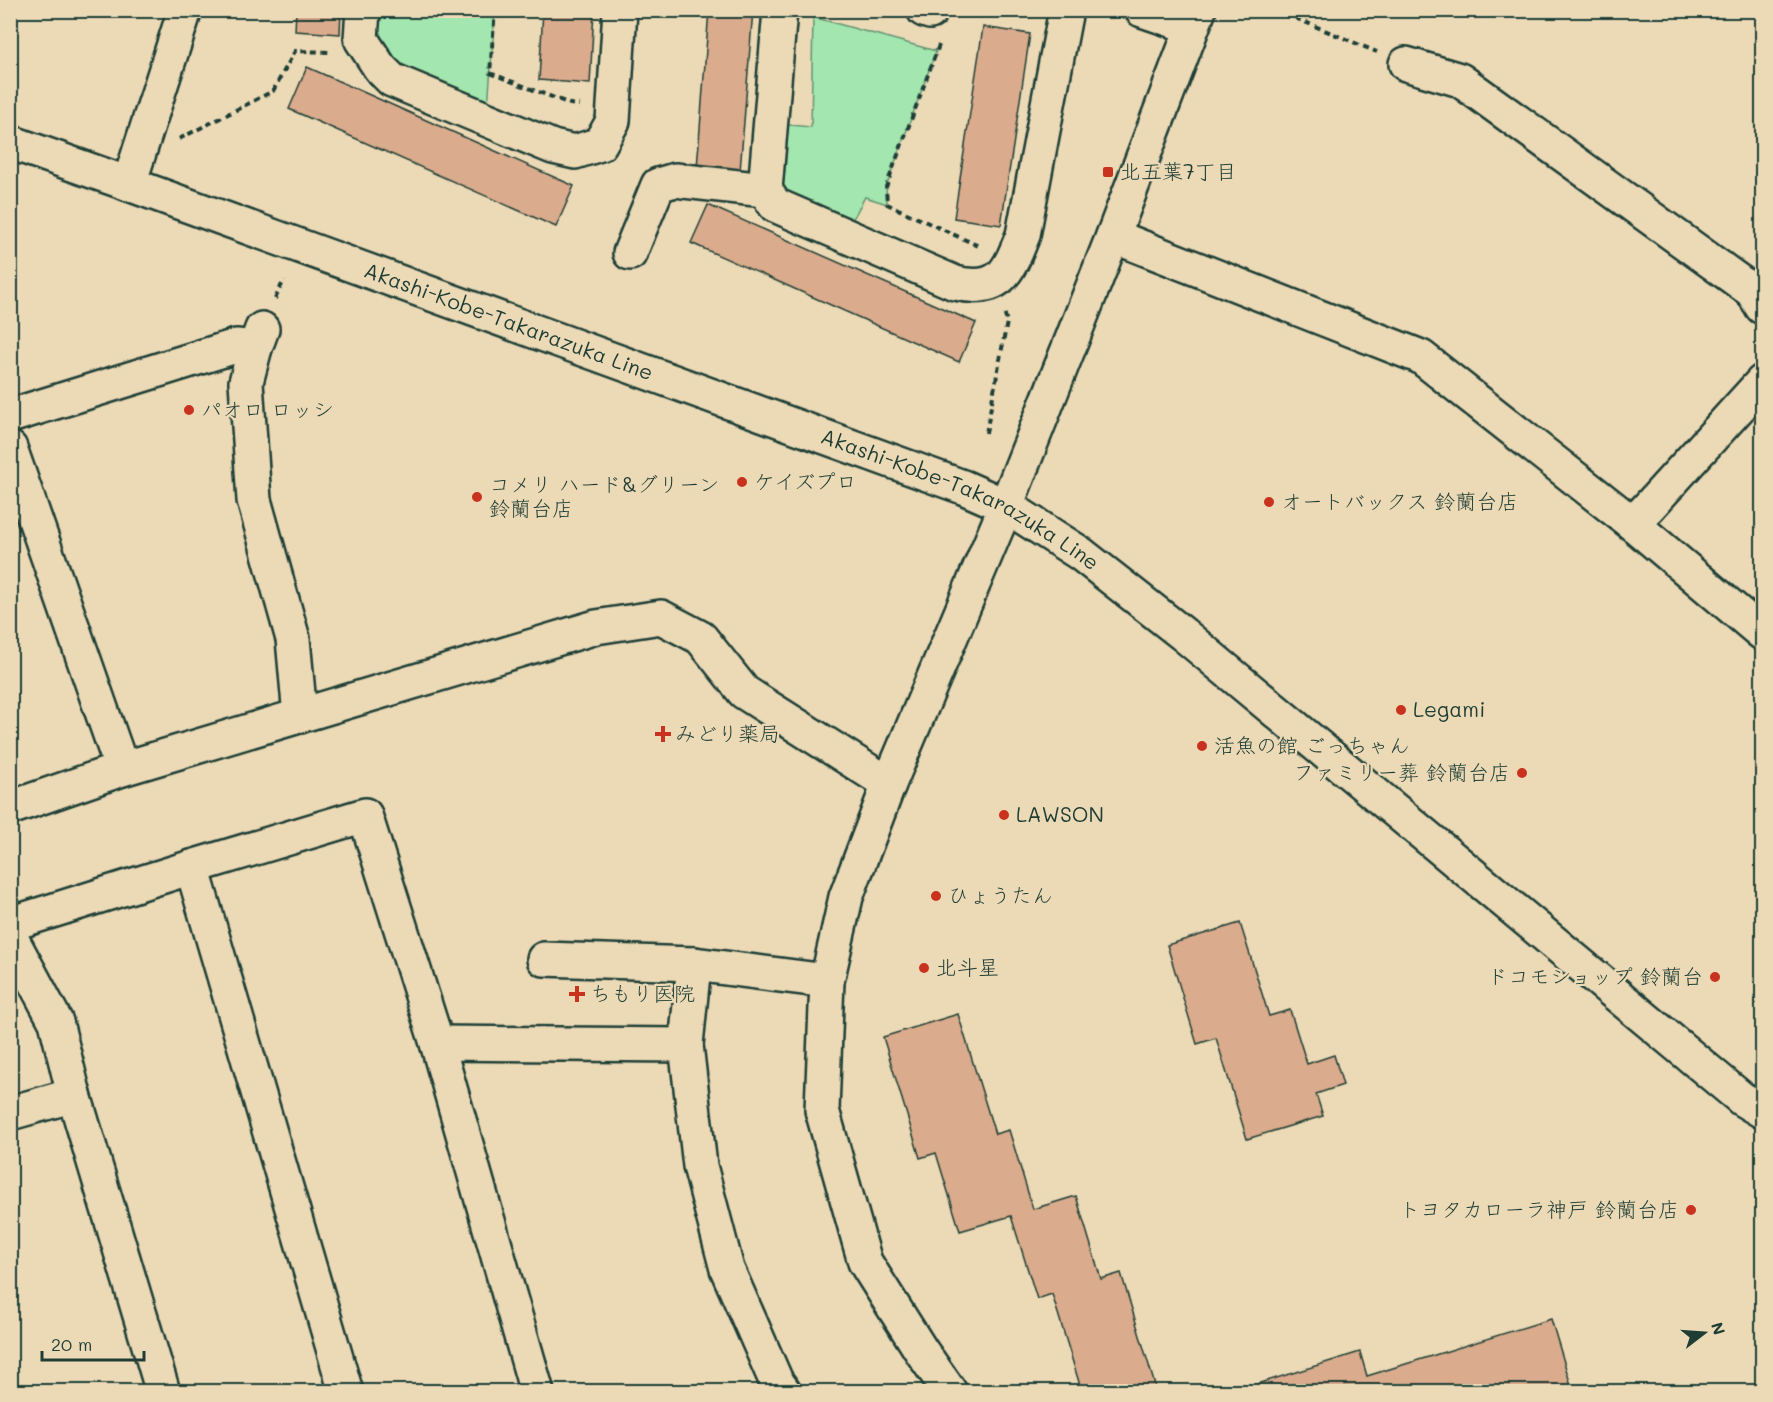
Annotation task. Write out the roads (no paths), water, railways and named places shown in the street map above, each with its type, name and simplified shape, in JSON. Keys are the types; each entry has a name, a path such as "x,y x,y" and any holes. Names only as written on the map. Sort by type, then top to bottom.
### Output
{"street":[{"path":"129,184 185,10"},
{"path":"363,10 361,39 380,68 392,80 553,147 575,152 600,144 613,121 620,10"},
{"path":"780,10 765,190 775,206 955,283 971,287 1004,272 1023,235 1065,16"},
{"path":"950,1392 922,1352 866,1262 822,1110 827,981 846,897 889,784 1006,506 1196,19 1142,10"},
{"path":"1406,64 1460,80 1752,291 1762,307"},
{"name":"Akashi-Kobe-Takarazuka Line","path":"10,142 963,487 1006,506 1081,554 1174,627 1742,1099 1762,1111"},
{"path":"630,253 658,185 675,180 765,190"},
{"path":"1113,236 1421,357 1633,524 1762,633"},
{"path":"10,416 259,338 246,382 254,500 293,639 300,716"},
{"path":"1633,524 1762,382"},
{"path":"10,448 122,769"},
{"path":"10,808 122,769 596,627 661,617 701,638 744,692 889,784"},
{"path":"10,924 365,815 437,1043 537,1392"},
{"path":"192,867 346,1392"},
{"path":"10,936 56,1022 74,1095 163,1392"},
{"path":"544,959 694,964 827,981"},
{"path":"694,964 686,1046 699,1166 727,1269 776,1381 784,1392"},
{"path":"437,1043 686,1046"},
{"path":"10,1113 74,1095"}],"place":[{"name":"北五葉7丁目","path":"1108,172"},
{"name":"パオロ ロッシ","path":"189,410"},
{"name":"ケイズプロ","path":"742,482"},
{"name":"コメリ ハード&グリーン 鈴蘭台店","path":"477,497"},
{"name":"オートバックス 鈴蘭台店","path":"1269,502"},
{"name":"Legami","path":"1401,710"},
{"name":"みどり薬局","path":"663,734"},
{"name":"活魚の館 ごっちゃん","path":"1202,746"},
{"name":"ファミリー葬 鈴蘭台店","path":"1522,773"},
{"name":"LAWSON","path":"1004,815"},
{"name":"ひょうたん","path":"936,896"},
{"name":"北斗星","path":"924,968"},
{"name":"ドコモショップ 鈴蘭台","path":"1715,977"},
{"name":"ちもり医院","path":"577,994"},
{"name":"トヨタカローラ神戸 鈴蘭台店","path":"1691,1210"}]}
